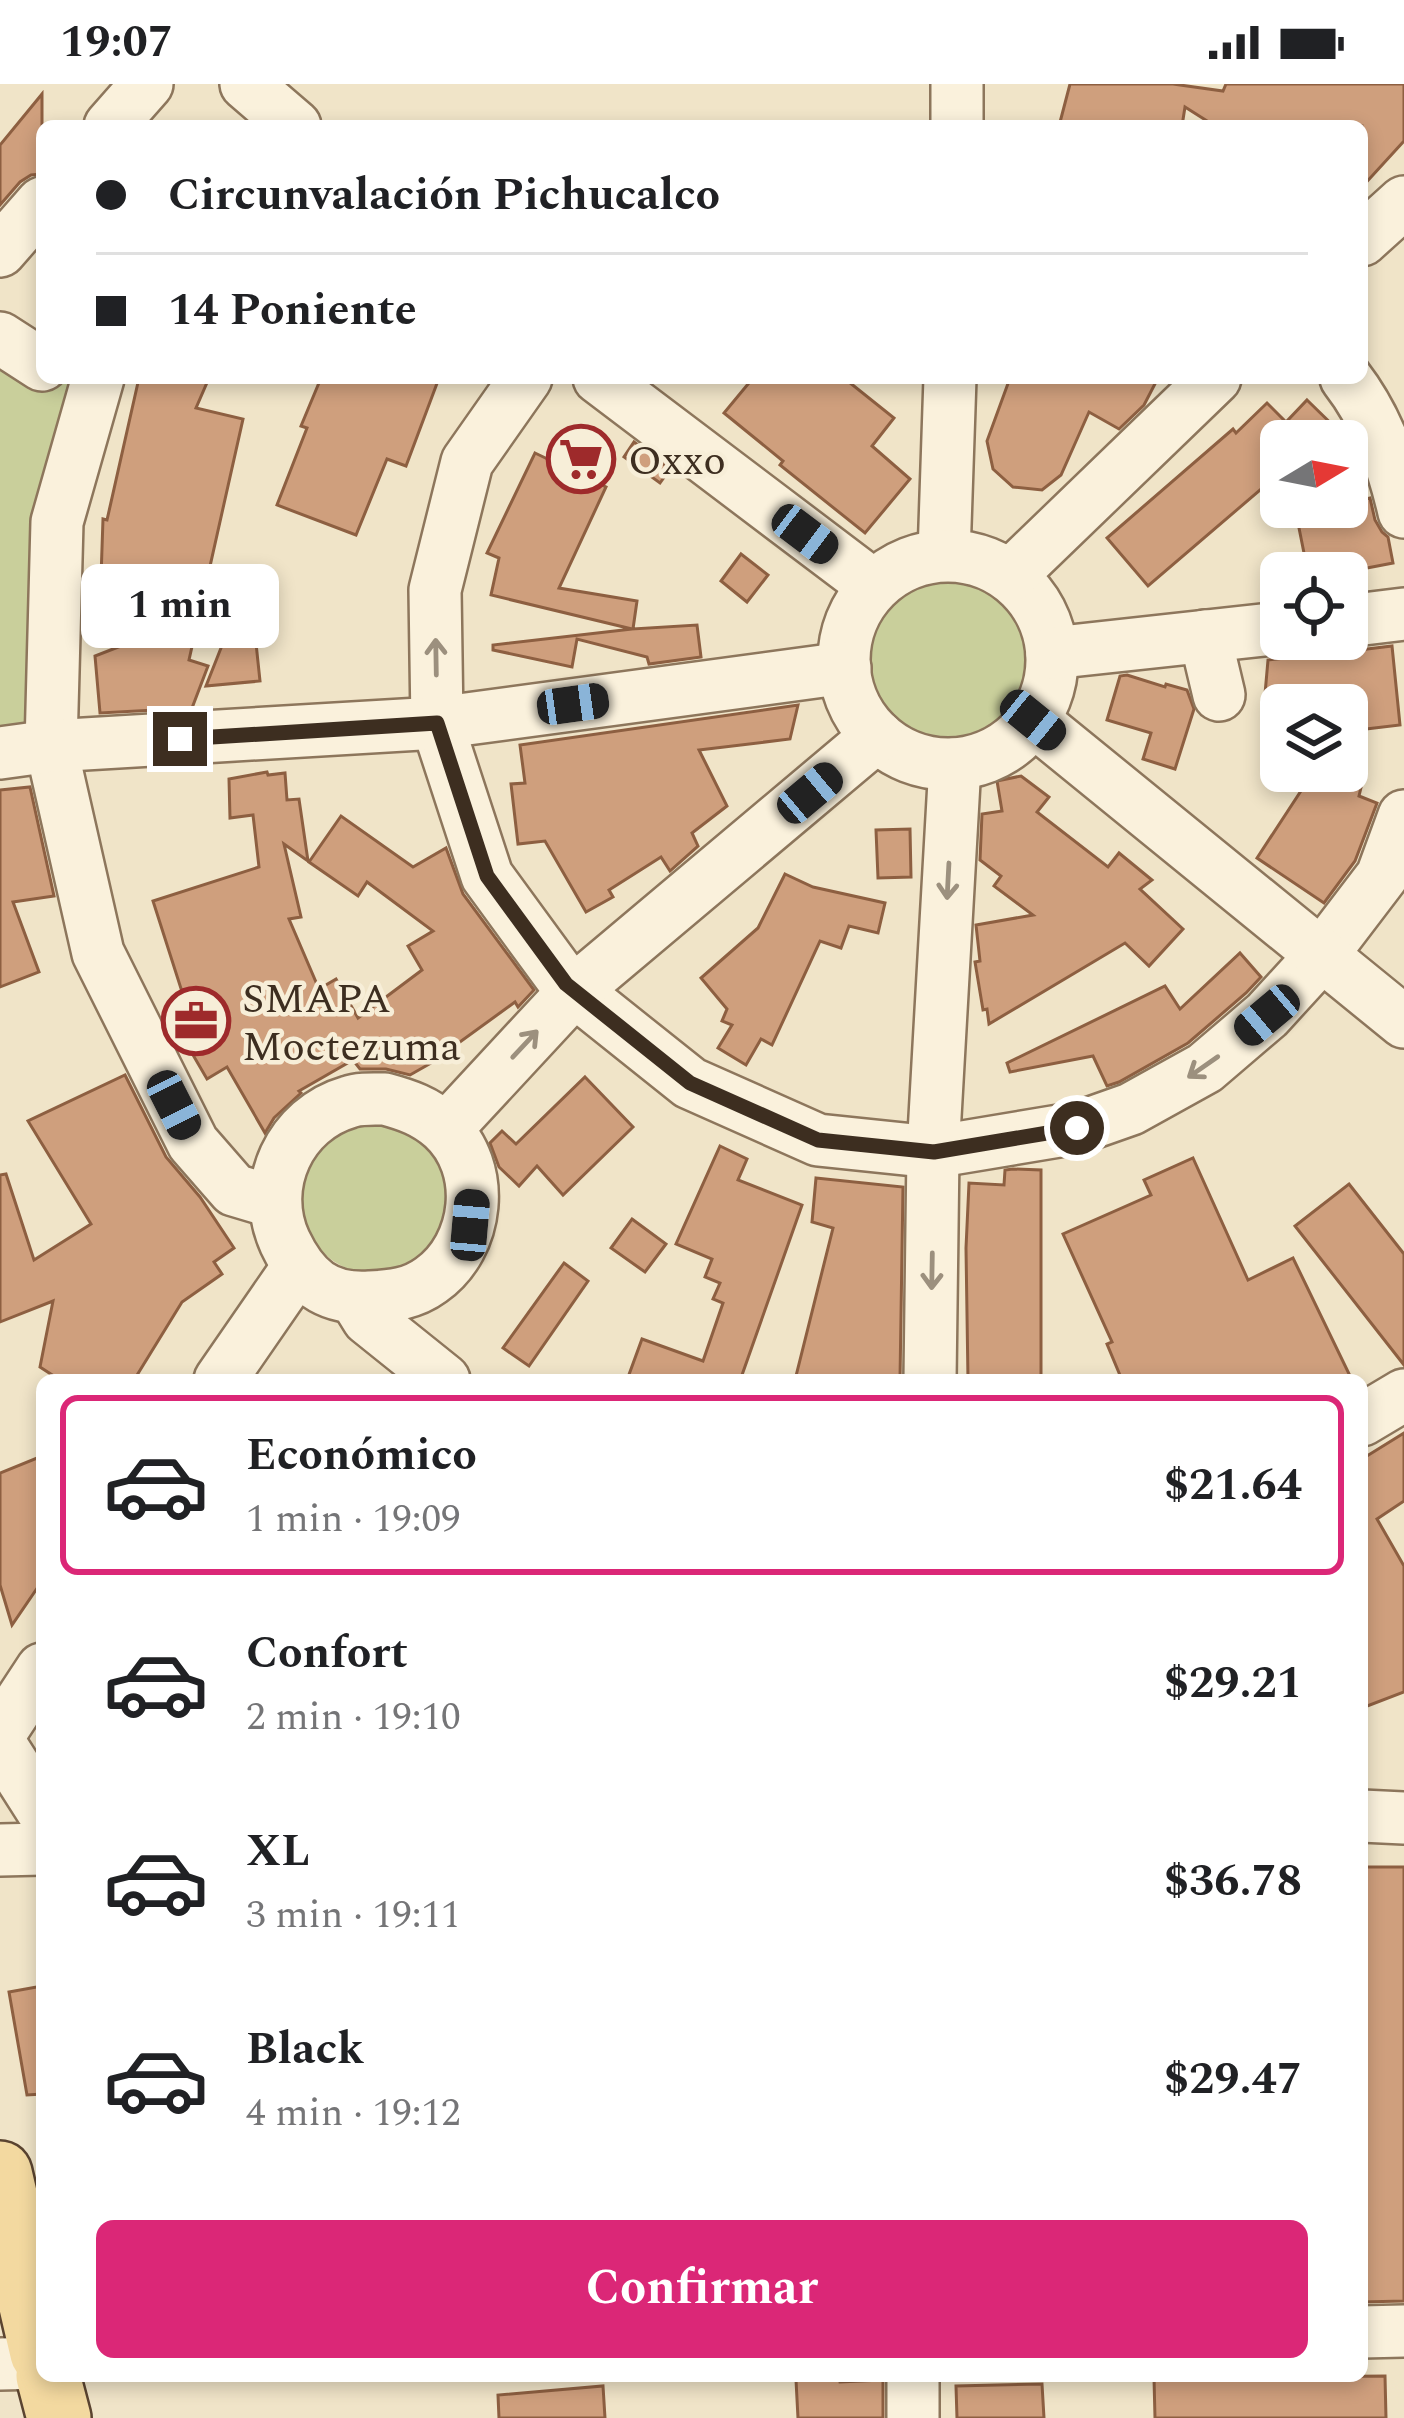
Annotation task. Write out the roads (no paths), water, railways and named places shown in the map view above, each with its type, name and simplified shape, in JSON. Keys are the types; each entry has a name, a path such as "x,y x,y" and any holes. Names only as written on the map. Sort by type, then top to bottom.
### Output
{"main road":[{"path":"0,2173 36,2327"},
{"path":"50,2382 59,2418"}],"street":[{"path":"115,120 147,84"},
{"path":"957,84 957,120"},
{"path":"250,97 286,120"},
{"path":"1368,235 1404,202"},
{"path":"0,251 36,210"},
{"path":"0,338 36,361"},
{"path":"84,384 57,522 51,746 98,953 193,1143 234,1190 274,1202"},
{"path":"522,384 467,462 435,590 437,723 487,876 566,984 690,1083 818,1140 934,1152 1077,1128 1131,1109 1204,1068 1267,1015 1321,956 1382,876 1404,816"},
{"path":"607,384 874,586"},
{"path":"944,555 950,384"},
{"path":"1010,576 1209,384"},
{"path":"1351,384 1393,463 1404,512"},
{"path":"944,555 972,558 1010,576 1035,603 1052,653 1045,697 1033,720 1012,742 985,758 955,764 927,762 877,736 861,717 844,668 846,639 856,610 874,586 894,570 944,555"},
{"path":"1368,618 1404,614"},
{"path":"1052,653 1260,630"},
{"path":"1204,636 1219,695"},
{"path":"0,753 437,723 844,668"},
{"path":"1033,720 1404,1022"},
{"path":"446,1129 574,991 877,736"},
{"path":"930,1374 934,1152 955,764"},
{"path":"386,1099 418,1108 446,1129 465,1158 473,1192 470,1225 455,1256 431,1280 400,1295 355,1298 326,1292 298,1267 282,1236 274,1202 279,1168 295,1138 320,1114 351,1101 386,1099"},
{"path":"224,1374 298,1267"},
{"path":"355,1298 368,1319 437,1374"},
{"path":"1368,1416 1404,1395"},
{"path":"0,1732 36,1678"},
{"path":"0,1744 36,1801"},
{"path":"1368,1816 1404,1818"},
{"path":"0,1850 36,1849"},
{"path":"1368,2332 1404,2331"},
{"path":"0,2364 36,2363"},
{"path":"913,2382 914,2418"}],"place":[{"name":"Oxxo","path":"581,459"},
{"name":"SMAPA Moctezuma","path":"196,1021"}]}
